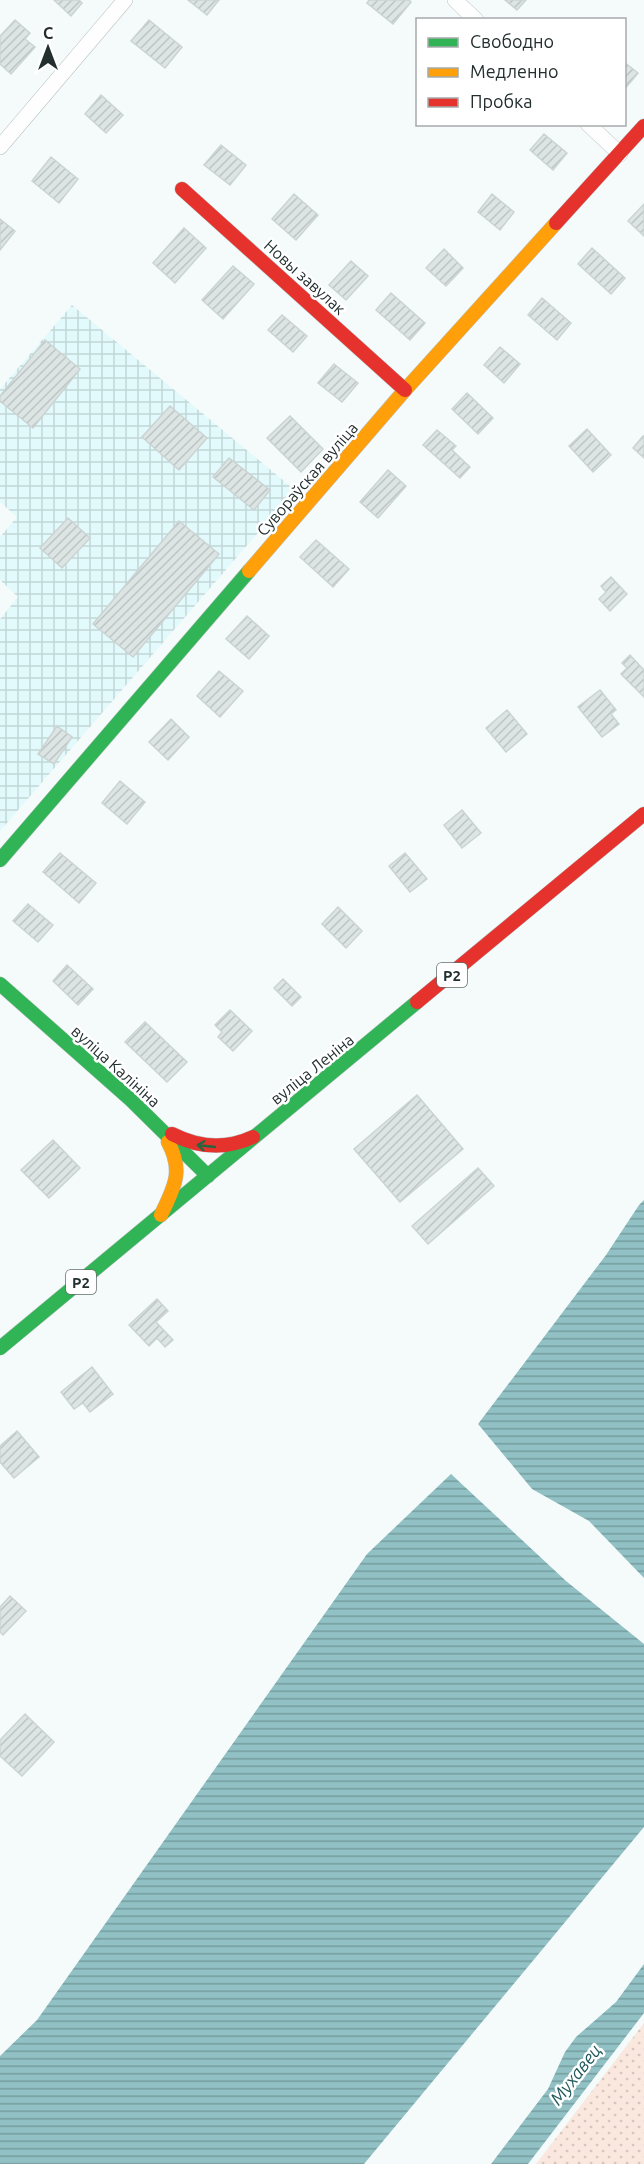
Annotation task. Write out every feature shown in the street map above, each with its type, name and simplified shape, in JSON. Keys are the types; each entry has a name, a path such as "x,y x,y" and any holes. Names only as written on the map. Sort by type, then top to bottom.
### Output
{"street":[{"path":"0,147 125,0"},
{"path":"455,0 474,18"},
{"path":"590,126 620,154"},
{"name":"Сувораўская вуліца","path":"0,860 405,390 644,126"},
{"name":"Новы завулак","path":"182,189 405,390"},
{"name":"вуліца Леніна","path":"0,1348 644,814"},
{"name":"вуліца Калініна","path":"0,984 156,1124 208,1176"},
{"path":"156,1124 183,1140 202,1146 219,1147 244,1142 259,1134"},
{"path":"156,1124 171,1146 178,1164 174,1188 161,1215"}],"shaded area":[{"path":"72,305 295,490 0,831 0,619 18,597 0,580 0,537 17,517 0,502 0,389"},
{"path":"644,2023 644,2164 536,2164"}],"water":[{"path":"644,1200 644,1578 589,1521 532,1489 478,1424 606,1255"},
{"path":"451,1474 566,1581 644,1644 644,1827 364,2164 0,2164 0,2056 37,2020 367,1554"},
{"name":"Мухавец","path":"644,1964 644,2013 528,2164 491,2164 548,2089 565,2052 576,2037 616,2002"}],"building":[{"path":"54,0 79,0 82,3 71,16"},
{"path":"188,0 219,0 207,15"},
{"path":"369,0 409,0 411,2 393,24 367,3"},
{"path":"505,0 526,0 517,10"},
{"path":"15,20 30,33 25,39 35,47 11,74 0,64 0,36"},
{"path":"149,20 182,47 165,68 131,41"},
{"path":"626,64 638,73 626,88"},
{"path":"101,95 123,115 106,133 85,114"},
{"path":"544,134 567,153 553,170 530,150"},
{"path":"221,145 246,165 230,185 204,165"},
{"path":"51,157 78,179 59,203 32,181"},
{"path":"294,194 318,215 296,240 272,219"},
{"path":"492,194 514,212 500,230 478,212"},
{"path":"644,204 644,236 628,221"},
{"path":"0,219 15,231 0,250"},
{"path":"184,228 206,248 175,283 153,263"},
{"path":"592,248 625,278 611,294 578,264"},
{"path":"444,249 463,268 446,286 426,268"},
{"path":"351,261 368,276 346,300 329,285"},
{"path":"233,266 254,284 223,319 202,300"},
{"path":"391,293 425,323 410,340 376,310"},
{"path":"542,298 571,323 557,340 528,315"},
{"path":"282,315 307,336 293,352 268,330"},
{"path":"45,340 80,369 33,428 0,401 0,396"},
{"path":"500,347 520,364 504,383 484,365"},
{"path":"334,364 358,383 342,402 318,383"},
{"path":"467,393 493,418 478,434 452,409"},
{"path":"170,406 207,438 179,470 142,437"},
{"path":"290,416 323,449 301,472 267,438"},
{"path":"587,429 611,455 593,472 569,446"},
{"path":"437,430 456,446 452,450 470,467 460,478 423,445"},
{"path":"644,436 644,458 633,448"},
{"path":"229,458 270,490 254,510 213,477"},
{"path":"388,470 406,486 378,518 360,502"},
{"path":"68,518 90,538 62,568 40,548"},
{"path":"179,521 219,554 133,657 93,624"},
{"path":"316,540 349,569 333,587 300,557"},
{"path":"611,577 627,594 610,611 599,599 606,592 601,586"},
{"path":"247,616 269,636 249,659 226,639"},
{"path":"630,655 644,670 644,697 621,674 627,668 622,663"},
{"path":"219,671 243,691 220,717 197,696"},
{"path":"600,690 616,710 611,714 619,724 602,737 578,707"},
{"path":"507,710 527,734 506,752 486,728"},
{"path":"171,719 189,737 168,760 149,742"},
{"path":"57,726 72,737 54,764 38,754"},
{"path":"120,781 145,802 127,824 102,803"},
{"path":"462,810 481,833 462,848 444,825"},
{"path":"60,853 96,883 79,903 43,872"},
{"path":"405,853 427,879 410,892 389,866"},
{"path":"28,904 53,925 38,942 13,921"},
{"path":"338,907 362,931 346,948 322,924"},
{"path":"67,965 93,989 78,1005 53,981"},
{"path":"283,979 301,997 292,1006 274,988"},
{"path":"230,1010 252,1031 233,1051 218,1037 222,1032 215,1025"},
{"path":"145,1022 187,1062 167,1082 125,1042"},
{"path":"417,1095 463,1149 400,1202 354,1149"},
{"path":"53,1140 80,1168 49,1198 21,1170"},
{"path":"478,1168 494,1186 428,1244 412,1226"},
{"path":"157,1299 168,1311 156,1322 173,1340 165,1347 157,1338 149,1346 129,1325"},
{"path":"92,1367 113,1394 90,1412 83,1403 74,1409 61,1392"},
{"path":"17,1431 39,1457 14,1478 0,1462 0,1446"},
{"path":"10,1596 26,1611 3,1635 0,1632 0,1607"},
{"path":"25,1714 54,1742 22,1776 0,1756 0,1740"}],"traffic: fast":[{"path":"0,860 249,571"},
{"path":"0,984 131,1100 208,1176"},
{"path":"0,1348 417,1002"}],"traffic: slow":[{"path":"249,571 405,390 556,223"},
{"path":"161,1215 173,1188 176,1171 173,1152 168,1142"}],"traffic: jam":[{"path":"556,223 644,126"},
{"path":"182,189 405,390"},
{"path":"417,1002 644,814"},
{"path":"172,1134 182,1139 212,1146 232,1144 253,1137"}]}
